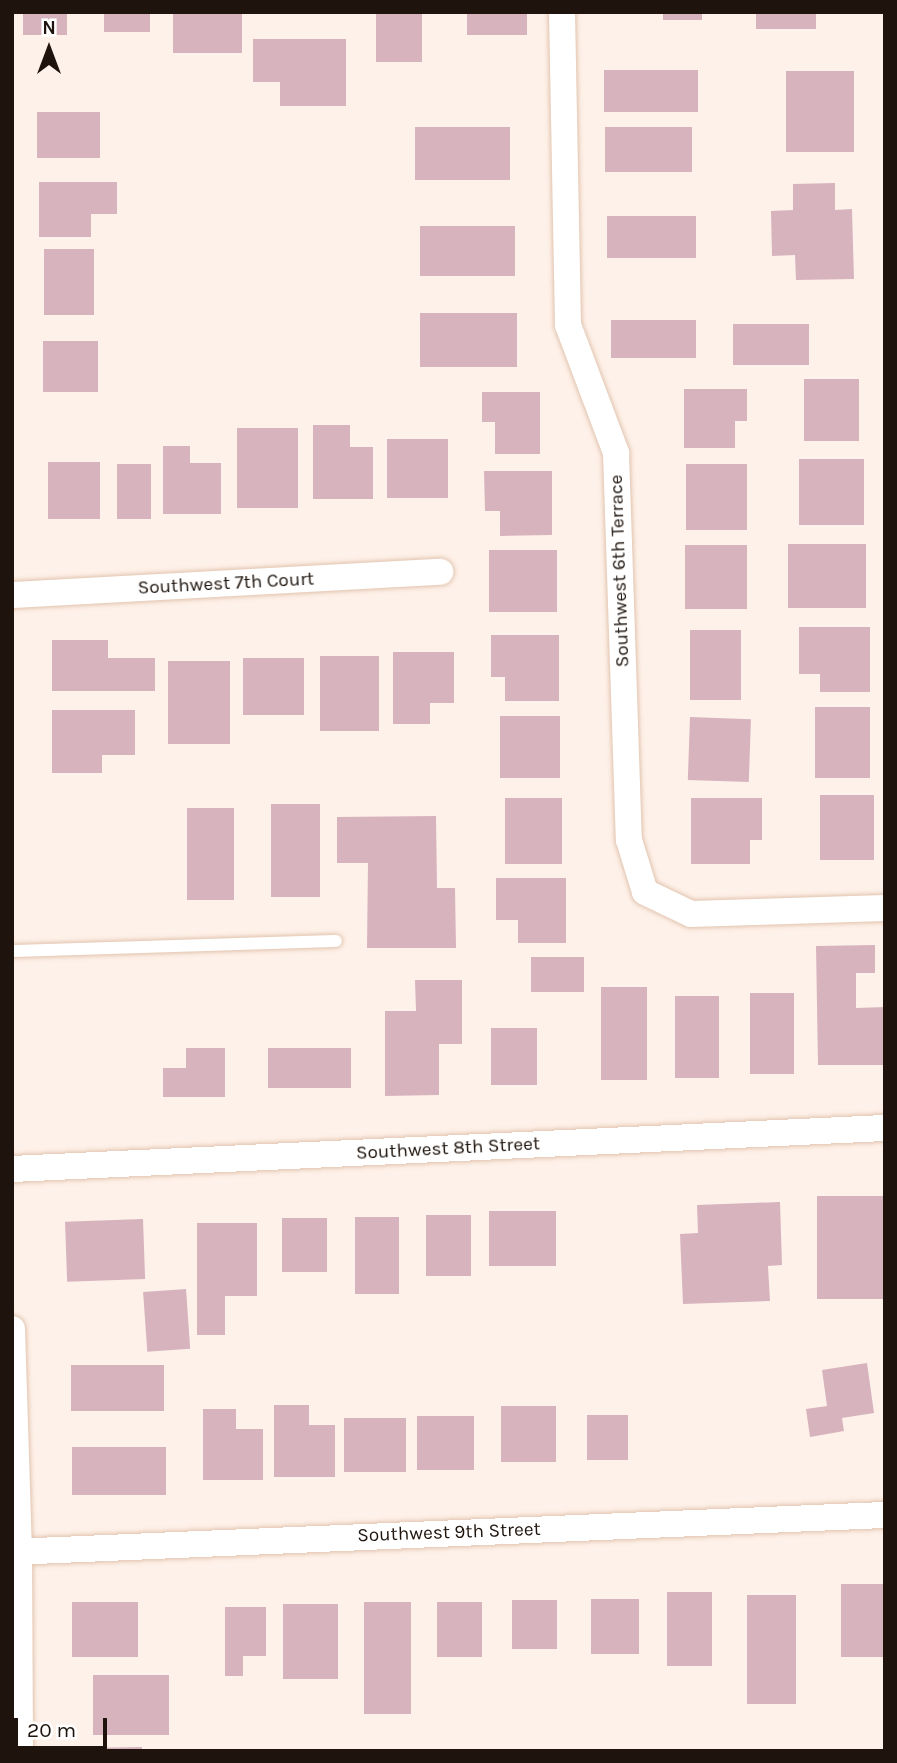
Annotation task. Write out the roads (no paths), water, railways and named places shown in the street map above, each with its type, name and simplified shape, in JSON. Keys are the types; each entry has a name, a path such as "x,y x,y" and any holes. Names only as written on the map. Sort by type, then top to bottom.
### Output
{"street":[{"name":"Southwest 6th Terrace","path":"562,12 568,326 616,453 629,840 645,892 691,914 885,908"},
{"name":"Southwest 7th Court","path":"12,595 440,572"},
{"name":"Southwest 8th Street","path":"12,1169 885,1128"},
{"path":"12,1329 20,1751"},
{"name":"Southwest 9th Street","path":"16,1552 885,1515"}],"lane":[{"path":"12,951 336,941"}]}
